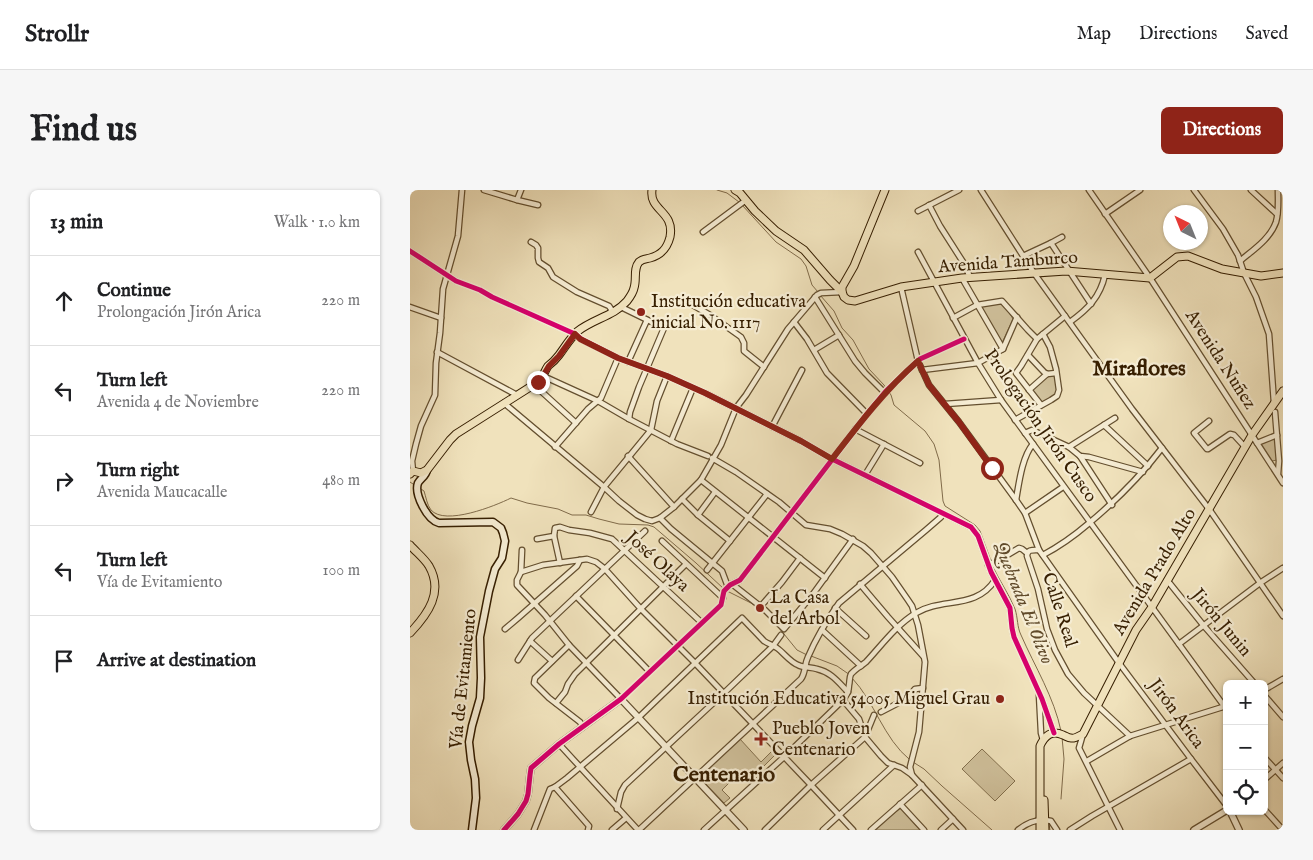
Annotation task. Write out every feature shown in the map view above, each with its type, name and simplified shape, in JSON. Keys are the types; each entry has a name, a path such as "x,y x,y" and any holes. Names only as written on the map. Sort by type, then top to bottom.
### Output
{"main road":[{"name":"Vía de Evitamiento","path":"472,830 476,798 469,742 480,698 482,678 480,637 492,580 505,546 503,532 494,522 436,522 432,520 426,513 418,487 427,470 456,434 535,384 579,330 612,313 627,301 635,287 635,270 638,263 664,251 671,231 670,224 655,204 651,195 652,190"},
{"path":"735,190 773,228 804,250 842,292"},
{"path":"842,292 842,287 854,266 885,190"},
{"path":"1150,278 1177,257 1188,256 1222,269 1244,273 1261,276 1283,273"},
{"name":"Avenida Tamburco","path":"842,292 848,300 855,301 901,287 966,277 1034,273 1070,272 1150,278"},
{"name":"Avenida Prado Alto","path":"1082,734 1136,630 1152,607 1252,435 1283,391"},
{"path":"412,472 421,473 427,470"},
{"path":"410,545 428,565 434,582 435,593 425,615 410,633"},
{"path":"1040,830 1042,820 1040,746 1042,740 1049,734 1056,733 1068,737 1076,737 1082,734"},
{"path":"1042,820 1045,830"}],"street":[{"path":"412,472 412,461 418,435 435,395 443,289 458,236 462,190"},
{"path":"484,190 538,205"},
{"path":"517,200 521,190"},
{"path":"918,211 959,190"},
{"path":"981,190 1034,273 1103,369 1209,509 1283,616"},
{"name":"Avenida Nuñez","path":"1089,190 1150,278 1283,482"},
{"path":"1105,214 1140,190"},
{"path":"1194,190 1223,230 1238,255 1244,273 1256,297 1269,334 1274,403"},
{"path":"1251,190 1277,214"},
{"path":"1240,261 1268,237 1276,223 1278,190"},
{"path":"703,232 746,200"},
{"path":"929,205 963,262 966,277 977,305 1003,349"},
{"path":"1023,256 1062,237"},
{"path":"531,242 538,248 539,262 548,268 553,277 577,292 609,306 612,313"},
{"path":"1051,243 1091,304"},
{"path":"410,251 446,275 469,287 480,290 508,305 575,334 580,339 618,358 667,376 736,408 832,459 973,529 978,536 995,580 1010,608 1014,637 1056,733"},
{"name":"Prologación Jirón Cusco","path":"918,252 978,364 1001,400 1223,703"},
{"path":"1070,322 1080,315 1096,298 1106,275"},
{"name":"Jirón Arica","path":"901,287 918,361 929,385 959,422 1025,513 1039,550 1119,663 1223,801"},
{"path":"504,403 604,487 619,502 637,515 652,521 660,518 674,507 701,480 710,457 721,445 736,408 788,329 818,295 842,292"},
{"path":"818,295 855,361 865,373 887,390"},
{"path":"953,318 977,305 1002,301 1038,339"},
{"path":"691,304 741,337 744,343 744,351 764,367"},
{"path":"410,307 440,318"},
{"path":"621,307 664,328 646,369 629,419"},
{"path":"1041,405 1016,373 1038,339 1065,316"},
{"path":"922,370 978,364 1003,349 1017,317"},
{"path":"628,362 647,320"},
{"path":"794,322 814,350 827,374 866,414"},
{"path":"814,350 839,334"},
{"path":"1015,420 1057,396 1059,386 1050,347 1044,334"},
{"path":"504,830 526,801 531,768 559,744 621,699 721,605 728,587 740,580 866,414 887,390 918,361 964,339"},
{"path":"437,352 517,394"},
{"path":"1028,355 1041,370 1047,374 1056,374"},
{"path":"555,447 565,433 588,409 602,398 618,358"},
{"path":"772,426 802,370"},
{"path":"1029,390 1047,374"},
{"path":"543,376 598,401 671,441 710,457 736,472 806,524 836,531 868,550 901,589 912,606 920,633 924,657 923,688 919,732 910,764 912,775"},
{"path":"591,512 604,487 651,430 657,401 667,376"},
{"path":"535,384 576,423"},
{"path":"671,441 693,388"},
{"path":"945,404 1001,400"},
{"path":"1275,412 1279,461 1278,475"},
{"path":"1068,447 1115,418"},
{"path":"1209,421 1194,433 1207,449 1230,434 1245,447"},
{"path":"1104,425 1148,466"},
{"path":"855,429 920,463"},
{"path":"1025,434 1032,430 1068,447 1080,456 1112,505"},
{"path":"1257,443 1277,435"},
{"path":"865,475 884,444"},
{"path":"1016,500 1028,449 1032,444"},
{"path":"1043,555 1057,548 1112,505 1143,472 1162,448"},
{"path":"628,456 674,507"},
{"path":"1080,456 1143,472"},
{"path":"701,480 825,578"},
{"path":"1025,513 1064,487"},
{"path":"698,514 716,492"},
{"path":"707,570 767,494"},
{"path":"682,500 730,541"},
{"path":"559,744 638,830 801,679 805,673 808,656 835,608 860,584 941,518 942,513"},
{"path":"660,518 722,571 728,587 761,606 784,629 853,540"},
{"name":"José Olaya","path":"537,539 554,536 554,530 558,527 612,539 702,623"},
{"path":"518,660 536,633 550,622 645,531"},
{"path":"554,536 560,563"},
{"path":"662,541 723,598"},
{"path":"990,564 1019,548 1027,552"},
{"path":"522,550 521,572 517,580 518,585 569,645 744,830"},
{"name":"Calle Real","path":"1039,550 1027,552 1047,629 1055,650 1068,674 1084,693 1130,736"},
{"path":"761,606 800,558"},
{"path":"521,572 543,565 586,559 592,560 605,569 852,830"},
{"path":"505,629 578,566 580,560"},
{"path":"556,703 565,692 571,679 686,564"},
{"path":"1179,644 1283,568"},
{"path":"704,830 843,700 848,692 851,675 898,628 915,614 934,607 979,596 995,580"},
{"name":"Jirón Junin","path":"1167,580 1251,680"},
{"path":"860,584 924,657"},
{"path":"576,596 649,671"},
{"path":"835,608 866,636"},
{"path":"534,830 549,791 638,718 742,618 764,641 797,665 830,674 848,692"},
{"path":"822,630 860,666"},
{"path":"617,809 622,788 773,646 781,635"},
{"path":"530,641 552,661"},
{"path":"569,645 535,678 534,683 580,722 583,727"},
{"path":"1268,688 1283,679"},
{"path":"881,712 907,700 915,689 923,688"},
{"path":"1039,694 1042,740"},
{"path":"843,700 859,719 865,737 888,763 912,775 963,830"},
{"path":"1268,700 1283,717"},
{"path":"1086,761 1130,736 1223,708"},
{"path":"765,830 811,785 865,737 874,715"},
{"path":"1079,748 1082,734"},
{"path":"1068,737 1079,748 1120,830"},
{"path":"1070,830 1191,759"},
{"path":"1268,761 1283,778"},
{"path":"1268,777 1283,763"},
{"path":"823,830 894,765"},
{"path":"871,830 922,785"},
{"path":"555,788 589,826 588,830"},
{"path":"900,804 924,830"},
{"path":"1268,813 1283,830"},
{"path":"1194,830 1223,814"},
{"path":"1230,815 1239,830"},
{"path":"612,830 626,818"},
{"path":"941,830 953,819"},
{"path":"1018,830 1025,825 1042,820 1051,821 1057,830"},
{"path":"1078,824 1081,830"}],"shaded area":[{"path":"1002,301 1013,319 1002,343 980,306"},
{"path":"1052,375 1055,377 1058,387 1055,396 1042,402 1032,389 1046,376"},
{"path":"1276,437 1277,460 1272,461 1259,445"},
{"path":"740,739 761,762 773,750 776,754 752,778 743,769 722,790 730,798 724,803 699,777"},
{"path":"982,749 1015,781 995,801 962,769"},
{"path":"901,808 920,830 872,830 891,814"}],"waterway":[{"name":"Quebrada El Olivo","path":"717,190 727,193 739,202"},
{"name":"Quebrada El Olivo","path":"742,205 776,242 801,259 806,266 812,285 818,292"},
{"name":"Quebrada El Olivo","path":"820,295 834,311 842,328 853,340 869,369 891,395 894,405 925,431 934,444 939,460 945,506 975,525 980,531 991,561"},
{"path":"410,482 416,486"},
{"path":"421,489 424,491 431,510 447,516 482,510 511,498 558,509 572,515 586,515 619,524 648,525 654,527 724,589"},
{"name":"Quebrada El Olivo","path":"992,565 1015,609 1020,632 1054,706 1061,731"},
{"path":"727,591 763,611"},
{"path":"775,623 797,650 807,655"},
{"path":"811,656 837,666 850,675"},
{"path":"852,678 867,698 893,741 910,760"},
{"name":"Quebrada El Olivo","path":"1061,799 1064,759 1062,737"},
{"path":"913,762 924,769 992,830"},
{"name":"Quebrada El Olivo","path":"1049,824 1050,830"}],"cycle path":[{"path":"410,251 456,281 480,290 575,334 618,358 667,376 705,393 801,441 832,459 971,527 978,536 991,572 1010,608 1014,637 1042,699 1054,733"},
{"path":"504,830 526,801 531,768 559,744 621,699 721,605 724,591 730,585 740,580 886,391 920,359 964,339"}],"place":[{"name":"Institución educativa inicial No. 1117","path":"641,312"},
{"name":"La Casa del Arbol","path":"760,608"},
{"name":"Institución Educativa 54005 Miguel Grau","path":"1000,699"},
{"name":"Pueblo Joven Centenario","path":"761,739"}],"district":[{"name":"Miraflores","path":"1139,369"},
{"name":"Centenario","path":"724,775"}],"route":[{"path":"538,382 575,334 580,339 618,358 667,376 705,393 801,441 832,459 886,391 918,361 929,385 959,422 992,468"}]}
